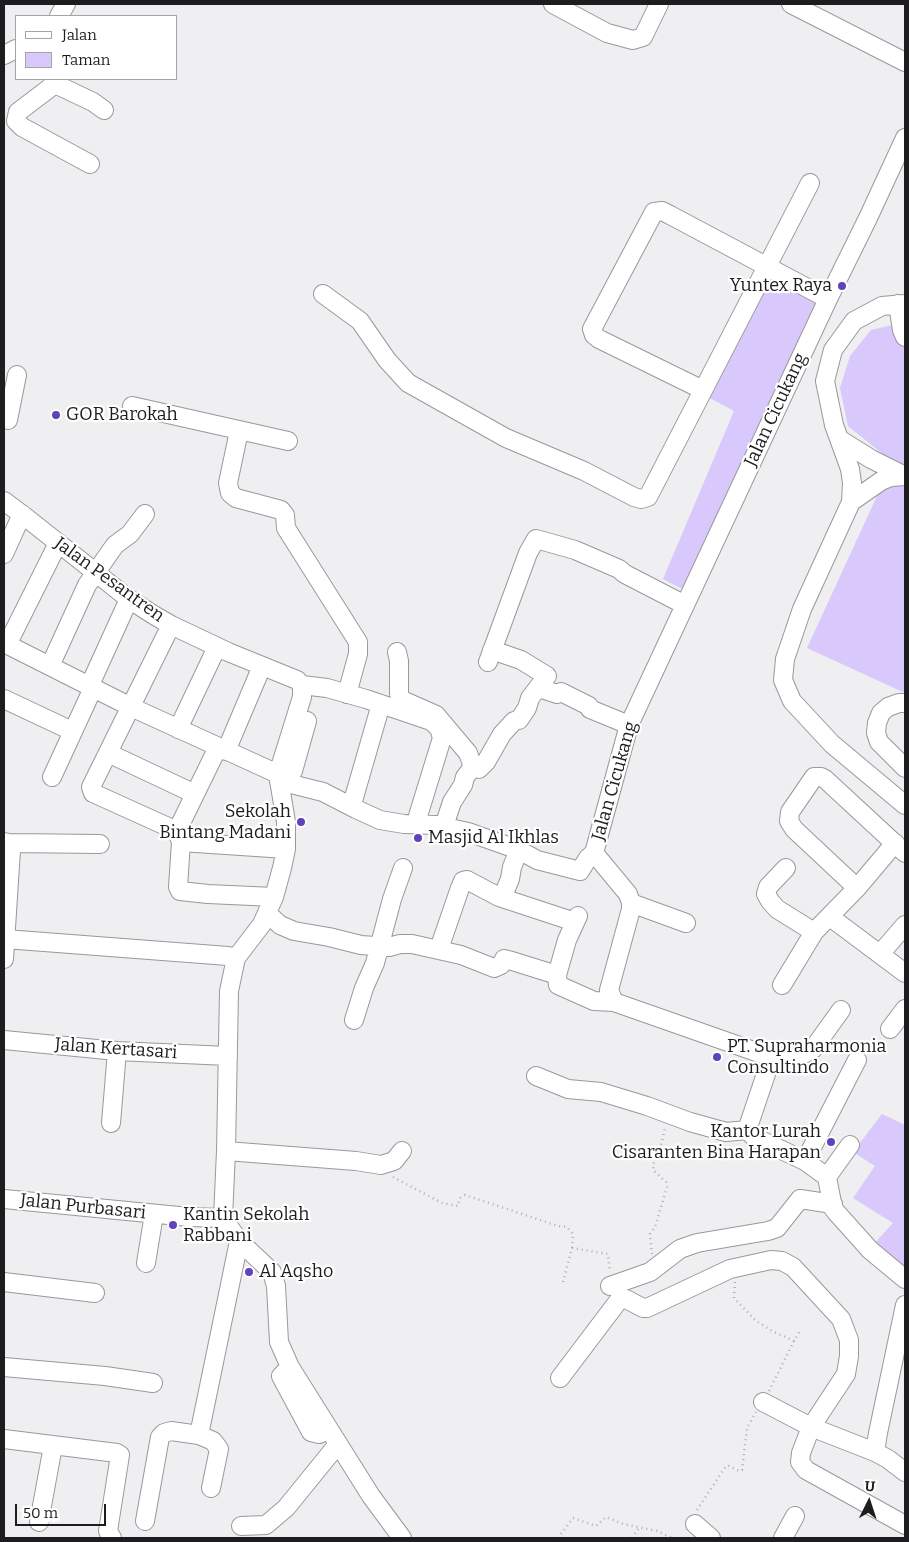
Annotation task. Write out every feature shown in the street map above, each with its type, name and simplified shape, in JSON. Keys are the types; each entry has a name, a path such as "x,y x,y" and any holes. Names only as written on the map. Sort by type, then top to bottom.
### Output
{"street":[{"path":"60,15 66,4"},
{"path":"553,4 607,32 624,39 634,40 643,38 659,4"},
{"path":"791,4 905,62"},
{"path":"90,164 22,127 16,121 18,112 54,81 104,110"},
{"name":"Jalan Cicukang","path":"631,902 628,894 594,853 629,725 905,138"},
{"path":"323,294 360,321 387,360 408,383 506,438 584,470 641,499 648,497 810,183"},
{"path":"703,390 599,339 594,335 592,329 654,212 662,211 828,299"},
{"path":"905,337 902,330 902,304 882,306 854,321 833,350 825,381 834,425 850,469 852,502 802,609 784,659 783,680 792,701 832,744 905,805"},
{"path":"8,420 8,395 17,374"},
{"path":"132,406 288,441"},
{"path":"239,431 228,483 230,493 236,498 281,510 285,515 286,528 358,642 358,654 347,694"},
{"path":"839,439 871,459 905,476"},
{"path":"852,502 881,481 891,477 905,476"},
{"name":"Jalan Pesantren","path":"4,501 129,599 171,625 217,647 309,686 347,694 431,721 439,728 442,738 418,816"},
{"path":"4,554 22,514"},
{"path":"50,666 87,585 115,546 130,534 144,514"},
{"path":"473,767 479,769 486,762 502,734 514,721 519,720 527,708 530,698 547,676 521,660 490,656 533,541 538,538 574,550 619,569 625,574 685,605"},
{"path":"58,543 6,644 131,707 222,749 323,792 380,820 404,824 444,826 468,832 519,850 538,860 580,871 588,858 594,853"},
{"path":"52,776 129,599"},
{"path":"171,625 91,786 93,792 179,836 286,849"},
{"path":"178,729 217,647"},
{"path":"396,652 399,661 399,694 402,700 436,715 468,753 473,767"},
{"path":"262,666 222,749 195,794 179,836 178,887 180,891 208,894 274,897"},
{"path":"309,686 302,697 283,775 286,849 274,897 262,924 236,958 228,991 226,1151 223,1218 239,1241 272,1272 276,1286 279,1342 290,1367 371,1496 402,1538"},
{"path":"539,688 556,694 561,692 589,706 590,709 629,725"},
{"path":"4,699 12,707 72,732"},
{"path":"905,702 888,707 881,713 876,733 879,742 905,768"},
{"path":"354,801 381,704"},
{"path":"108,753 195,794"},
{"path":"444,826 452,802 463,784 465,776 473,767"},
{"path":"782,985 814,932 900,848 825,779 821,776 814,777 790,812 789,821 794,829 857,888"},
{"path":"6,842 100,844"},
{"path":"4,959 11,850 6,842"},
{"path":"502,898 519,850"},
{"path":"354,1020 364,988 375,963 392,899 403,868"},
{"path":"786,868 768,887 766,894 777,908 814,932"},
{"path":"439,949 463,881 466,880 502,898 577,919 567,940 557,976 558,985 594,1001 614,1002 765,1055 769,1064 747,1130"},
{"path":"614,1002 609,990 631,910 631,902 686,923"},
{"path":"267,913 280,925 294,931 380,947 412,944 461,955 494,968 501,965 504,959 557,976"},
{"path":"830,917 905,973"},
{"path":"880,954 905,925"},
{"path":"5,939 236,958"},
{"path":"890,1029 905,1009"},
{"path":"768,1059 804,1054 813,1049 841,1010"},
{"name":"Jalan Kertasari","path":"4,1040 117,1051 228,1056"},
{"path":"111,1122 117,1051"},
{"path":"805,1160 857,1060"},
{"path":"536,1076 568,1089 601,1092 726,1132 747,1130"},
{"path":"747,1130 754,1137 805,1160 826,1177 832,1204 836,1212 870,1250 905,1279"},
{"path":"826,1177 850,1145"},
{"path":"226,1151 356,1160 381,1165 394,1161 402,1151"},
{"name":"Jalan Purbasari","path":"4,1199 154,1214 223,1218"},
{"path":"610,1286 650,1272 680,1249 697,1243 777,1228 800,1199 832,1204"},
{"path":"146,1263 154,1214"},
{"path":"199,1435 239,1241"},
{"path":"560,1378 619,1300 626,1299 643,1308 647,1308 730,1269 771,1260 782,1261 793,1267 841,1319 848,1340 849,1356 846,1374 811,1427 801,1453 800,1462 806,1470 905,1525"},
{"path":"4,1282 95,1293"},
{"path":"875,1452 905,1306"},
{"path":"4,1367 105,1376 153,1383"},
{"path":"762,1402 811,1427 875,1452 905,1472"},
{"path":"145,1521 160,1438 164,1433 171,1431 199,1435 213,1440 219,1449 211,1488"},
{"path":"241,1526 266,1525 286,1508 333,1437"},
{"path":"4,1439 117,1453 120,1455 108,1531 112,1538"},
{"path":"39,1522 53,1446"},
{"path":"783,1538 795,1516"},
{"path":"695,1518 711,1538"}],"path":[{"path":"656,1268 651,1251 650,1234 655,1227 667,1186 666,1182 653,1170 668,1114"},
{"path":"370,1164 442,1203 458,1206 460,1198 465,1195 558,1226 567,1227 573,1234 572,1248 563,1282"},
{"path":"572,1248 608,1254 610,1286"},
{"path":"746,1266 745,1275 735,1282 734,1299 754,1320 794,1342"},
{"path":"695,1518 726,1466 742,1470 747,1428 800,1331"},
{"path":"558,1538 573,1518 596,1526 606,1517 623,1524 657,1531 672,1538"},
{"path":"632,1538 639,1528"}],"green space":[{"path":"768,278 818,304 692,594 663,579 734,411 708,397"},
{"path":"905,322 905,470 848,426 840,388 850,356 871,330"},
{"path":"889,470 905,477 905,693 807,648"},
{"path":"882,1114 905,1125 905,1278 872,1246 893,1223 853,1198 875,1166 853,1152"}],"place":[{"name":"Yuntex Raya","path":"842,286"},
{"name":"GOR Barokah","path":"56,415"},
{"name":"Sekolah Bintang Madani","path":"301,822"},
{"name":"Masjid Al Ikhlas","path":"418,838"},
{"name":"PT. Supraharmonia Consultindo","path":"717,1057"},
{"name":"Kantor Lurah Cisaranten Bina Harapan","path":"831,1142"},
{"name":"Kantin Sekolah Rabbani","path":"173,1225"},
{"name":"Al Aqsho","path":"249,1272"}]}
